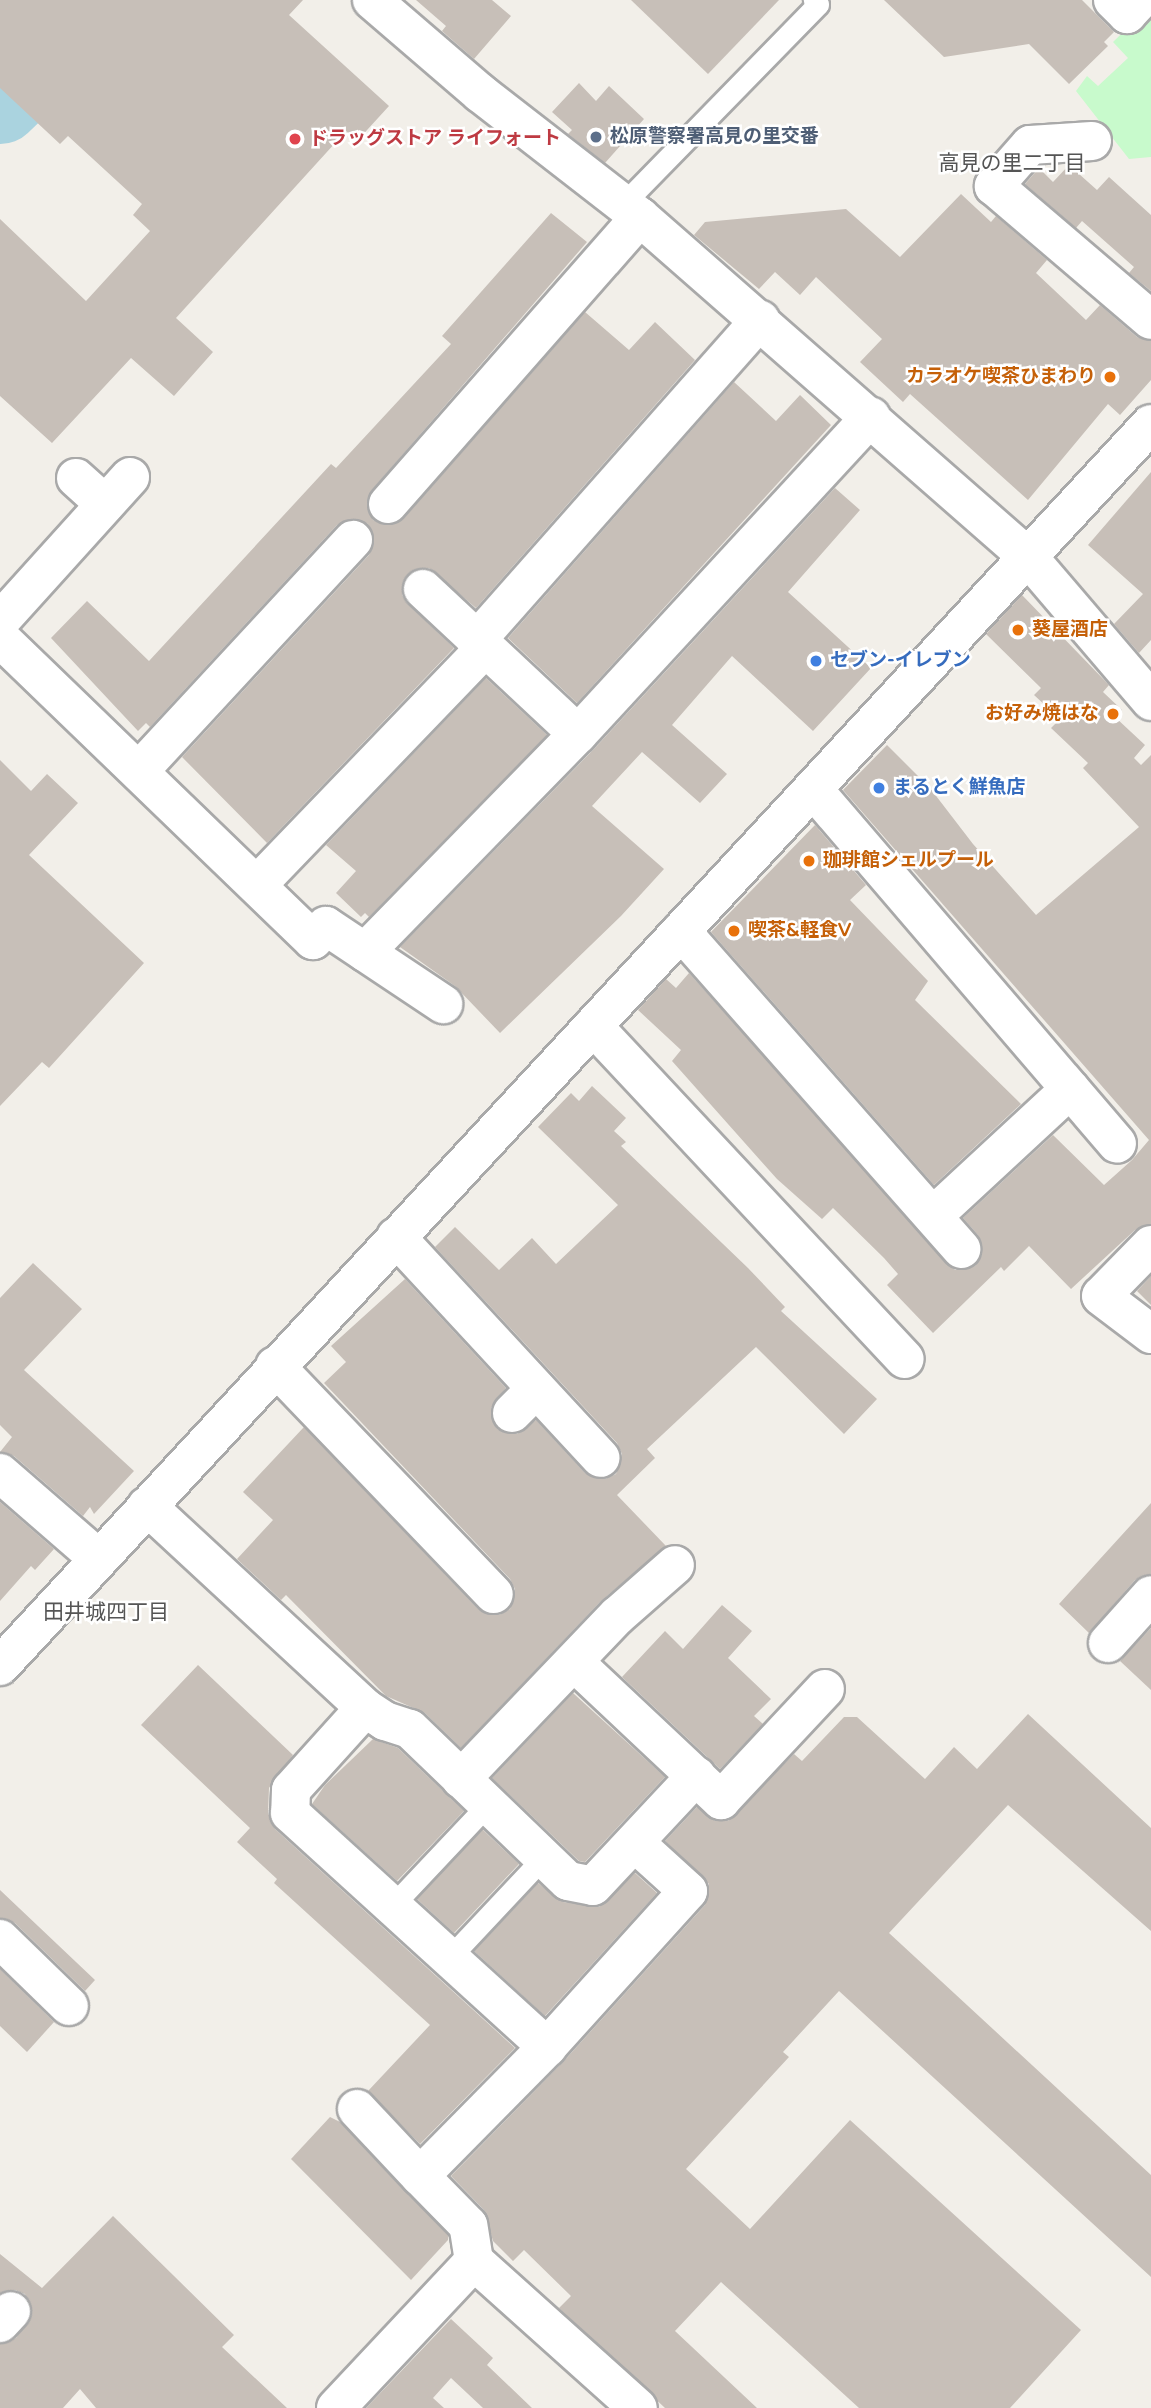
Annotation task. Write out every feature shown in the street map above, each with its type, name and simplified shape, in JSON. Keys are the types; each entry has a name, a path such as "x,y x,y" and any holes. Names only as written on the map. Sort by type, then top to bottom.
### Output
{"street":[{"path":"372,0 480,93 631,211 760,320 1029,558 1151,701"},
{"path":"1113,0 1127,14 1140,0"},
{"path":"1092,141 1030,145 994,186 1151,320"},
{"path":"388,504 631,211"},
{"path":"257,885 480,645 760,320"},
{"path":"365,952 578,734 871,417"},
{"path":"0,1666 275,1366 1151,424"},
{"path":"0,621 117,490 76,478"},
{"path":"139,771 353,540"},
{"path":"423,589 578,734"},
{"path":"0,638 313,940 326,926 443,1004"},
{"path":"813,789 1117,1143"},
{"path":"681,931 961,1249"},
{"path":"593,1026 905,1359"},
{"path":"933,1216 1070,1088"},
{"path":"396,1237 524,1401 601,1458"},
{"path":"1151,1245 1101,1296 1151,1334"},
{"path":"275,1366 494,1594"},
{"path":"0,1473 99,1559"},
{"path":"147,1506 365,1708 384,1721 410,1729 568,1881 593,1886 696,1776"},
{"path":"475,1792 574,1662 617,1616 676,1565"},
{"path":"1108,1643 1151,1595"},
{"path":"574,1662 721,1800 825,1689"},
{"path":"365,1708 290,1790 290,1812 547,2047"},
{"path":"420,2176 547,2047 688,1891 635,1843"},
{"path":"0,1939 69,2006"},
{"path":"357,2109 468,2225 474,2261 638,2408"},
{"path":"336,2408 474,2261"}],"lane":[{"path":"631,211 818,4 814,0"},
{"path":"392,1906 475,1792"},
{"path":"449,1958 544,1857"}],"green space":[{"path":"1151,5 1151,157 1129,159 1076,91 1087,76 1098,86 1128,58 1113,42"}],"building":[{"path":"0,0 303,0 289,15 389,106 357,141 346,131 176,318 213,352 174,396 131,358 52,443 0,396 0,219 86,301 150,231 133,215 142,204 68,136 60,144 0,88"},
{"path":"416,0 492,0 511,16 474,59 442,31 446,26"},
{"path":"631,0 779,0 708,74"},
{"path":"884,0 1082,0 1114,32 1104,42 1108,46 1069,84 1029,44 944,57"},
{"path":"579,83 596,101 609,86 644,119 605,163 568,134 572,130 552,112"},
{"path":"1069,165 1097,190 1109,177 1151,215 1151,291 1129,273 1134,267 1082,221 1076,228 1025,184 1039,168 1053,182"},
{"path":"961,194 991,222 996,216 1047,260 1036,273 1086,320 1100,305 1137,337 1151,341 1151,380 1120,415 1108,404 1028,500 910,394 903,402 860,362 882,339 816,277 800,295 775,272 759,289 694,235 705,222 846,209 900,257"},
{"path":"551,213 587,242 372,490 367,500 373,520 384,525 404,518 585,312 629,350 655,322 695,360 476,608 429,568 407,575 402,595 454,648 267,843 182,757 369,555 374,544 368,524 357,519 337,525 150,727 146,723 138,731 51,638 87,601 149,661 331,464 336,468 451,344 442,336"},
{"path":"734,382 776,421 800,395 831,425 577,703 508,638"},
{"path":"1151,472 1151,640 1139,653 1114,624 1143,594 1088,545"},
{"path":"835,488 860,510 788,592 871,668 813,731 732,656 672,725 727,774 700,803 642,752 592,806 664,869 621,916 500,1033 455,986 400,947 594,749"},
{"path":"1022,595 1109,685 1103,692 1122,710 1115,717 1145,745 1134,758 1141,765 1151,755 1151,1224 1135,1230 1071,1289 1029,1246 1004,1271 1001,1267 933,1333 887,1285 898,1274 884,1258 833,1208 822,1219 777,1179 672,1061 681,1050 638,1010 666,979 676,988 689,973 955,1270 975,1266 982,1255 978,1235 963,1218 1053,1135 1104,1185 1132,1160 1149,1140 843,790 887,745 930,788 973,844 1036,915 1139,827 1083,768 1088,763 1051,728 1060,719 1034,695 1041,688 986,634"},
{"path":"486,678 547,735 369,917 365,913 361,917 336,893 356,871 326,845"},
{"path":"0,760 31,791 47,774 78,803 29,855 144,963 49,1068 42,1062 0,1106"},
{"path":"815,825 866,885 850,900 928,981 915,1000 1021,1104 934,1185 711,932"},
{"path":"592,1086 626,1118 614,1131 626,1142 621,1146 748,1268 785,1307 781,1311 877,1399 844,1434 756,1347 647,1449 655,1458 617,1495 666,1546 601,1601 461,1748 425,1713 386,1696 286,1595 281,1600 237,1559 273,1520 243,1492 304,1427 478,1609 499,1615 510,1609 515,1589 510,1579 324,1383 346,1362 331,1346 405,1279 506,1388 491,1408 497,1429 517,1434 536,1420 585,1473 605,1479 616,1474 622,1454 617,1443 435,1247 455,1227 499,1270 532,1238 556,1264 618,1205 538,1127 571,1093 579,1101"},
{"path":"33,1263 82,1309 24,1370 134,1471 94,1514 90,1507 83,1516 14,1456 0,1452 12,1437 0,1425 0,1298"},
{"path":"1151,1276 1151,1305 1137,1291"},
{"path":"0,1502 54,1549 35,1570 31,1566 0,1601"},
{"path":"1151,1503 1151,1574 1135,1580 1089,1633 1059,1604"},
{"path":"722,1605 752,1631 728,1658 771,1699 754,1716 763,1724 720,1769 622,1677 665,1631 683,1649"},
{"path":"1151,1628 1151,1690 1120,1661"},
{"path":"198,1665 293,1755 269,1788 268,1813 275,1829 515,2048 420,2144 368,2091 430,2025 274,1883 277,1879 237,1842 250,1828 141,1725"},
{"path":"573,1693 665,1777 585,1862 579,1861 492,1778"},
{"path":"1028,1714 1151,1828 1151,1931 1008,1805 889,1933 1151,2175 1151,2277 839,1991 783,2052 789,2057 686,2169 750,2229 850,2120 1081,2330 1010,2408 859,2408 721,2282 675,2331 757,2408 665,2408 559,2308 571,2296 524,2250 513,2261 493,2241 484,2210 451,2176 563,2062 705,1905 709,1884 665,1841 697,1807 715,1821 728,1821 794,1754 802,1761 844,1717 857,1717 925,1779 954,1747 977,1769"},
{"path":"373,1739 398,1748 464,1811 397,1881 312,1804 325,1785"},
{"path":"482,1829 519,1864 454,1933 417,1899"},
{"path":"635,1873 657,1893 545,2016 474,1951 538,1883 563,1902 599,1907"},
{"path":"0,1890 95,1980 85,1991 15,1923 0,1918"},
{"path":"0,1969 54,2022 27,2052 0,2026"},
{"path":"330,2117 340,2122 448,2235 448,2240 411,2280 291,2159"},
{"path":"113,2216 234,2335 222,2347 287,2408 96,2408 80,2389 63,2408 0,2408 0,2344 16,2338 32,2315 25,2294 15,2290 0,2293 0,2254 42,2288"},
{"path":"451,2319 493,2358 487,2365 532,2408 483,2408 451,2378 433,2398 444,2408 366,2408"}],"waterway":[{"path":"0,104 108,0"}],"place":[{"name":"松原警察署高見の里交番","path":"596,137"},
{"name":"ドラッグストア ライフォート","path":"295,139"},
{"name":"カラオケ喫茶ひまわり","path":"1110,377"},
{"name":"葵屋酒店","path":"1018,630"},
{"name":"セブン-イレブン","path":"816,661"},
{"name":"お好み焼はな","path":"1113,714"},
{"name":"まるとく鮮魚店","path":"879,788"},
{"name":"珈琲館シェルプール","path":"809,861"},
{"name":"喫茶&軽食V","path":"734,931"}],"district":[{"name":"高見の里二丁目","path":"1012,164"},
{"name":"田井城四丁目","path":"106,1613"}]}
